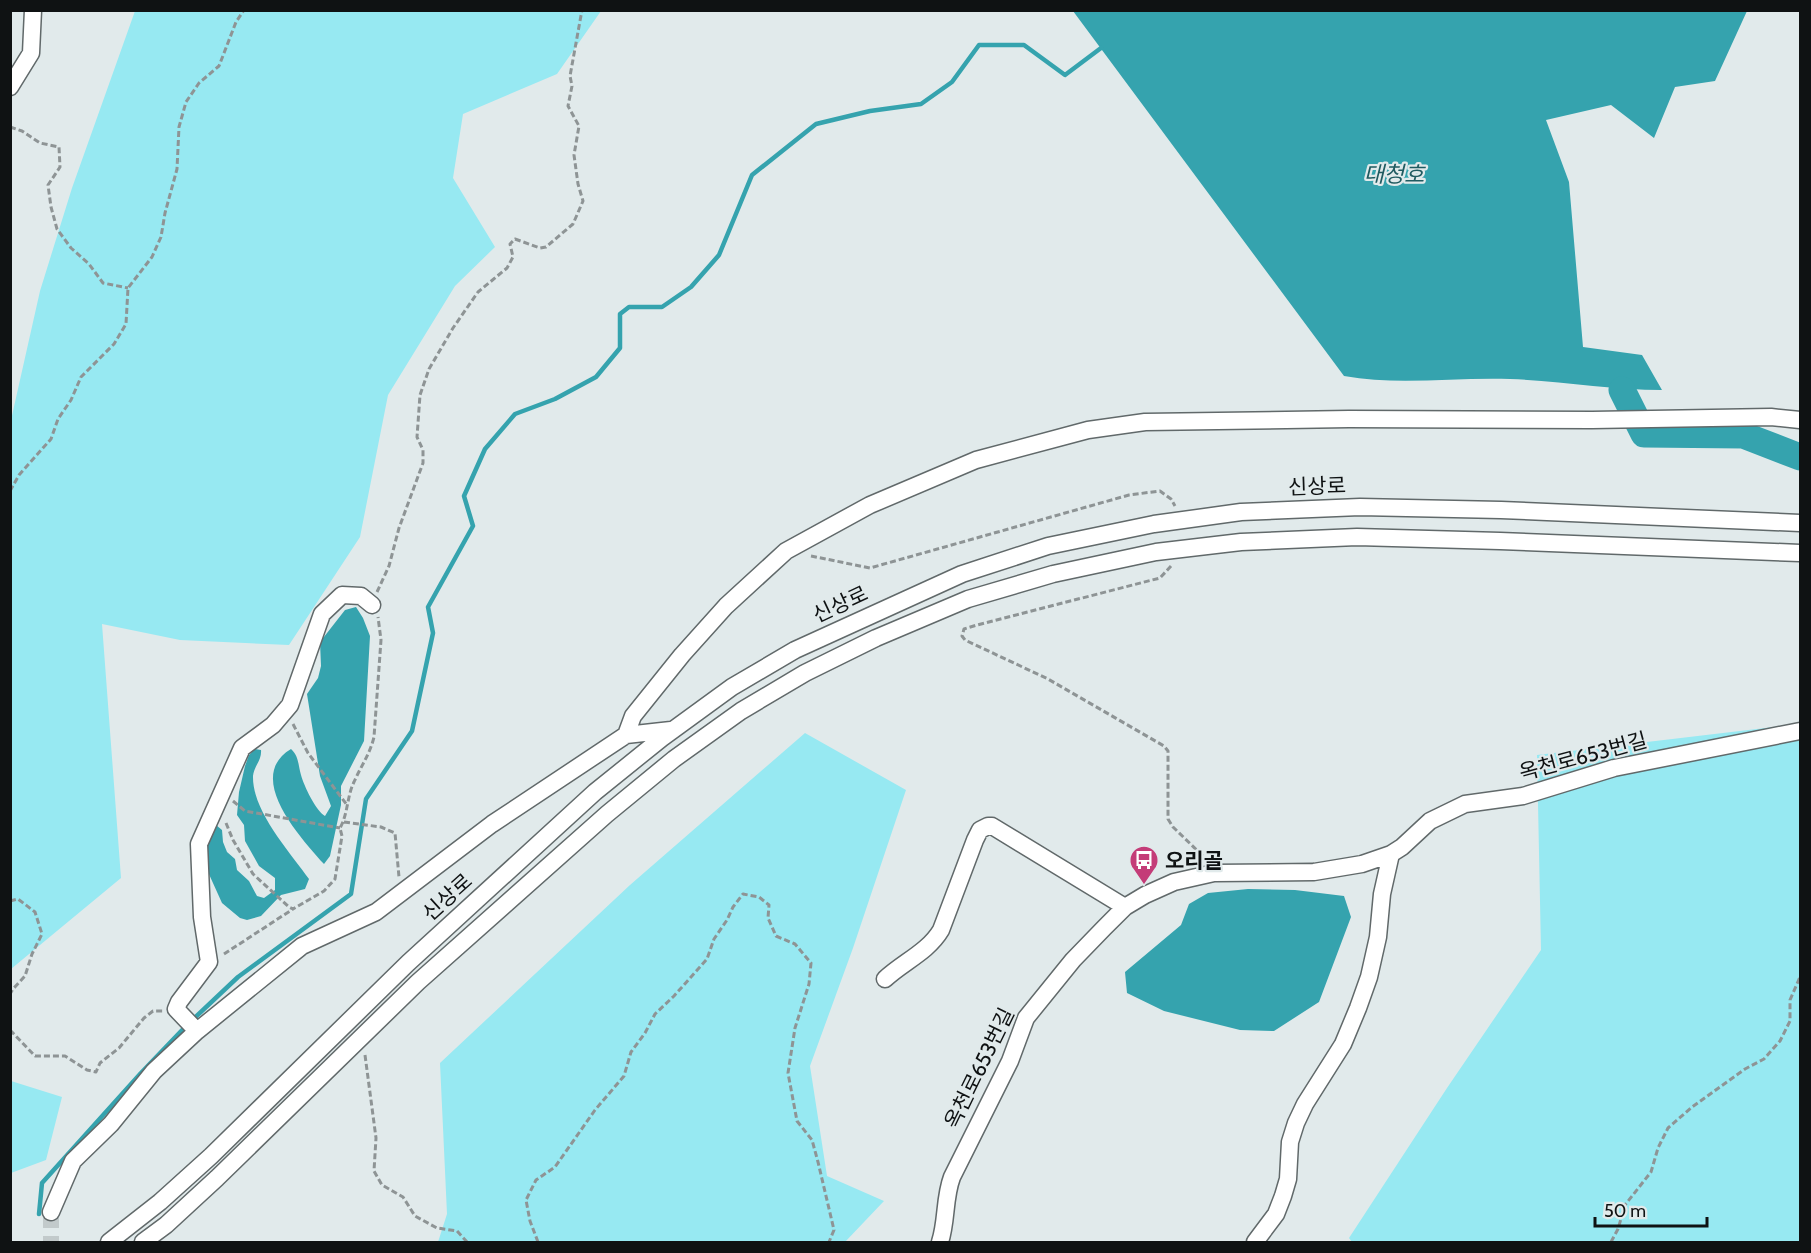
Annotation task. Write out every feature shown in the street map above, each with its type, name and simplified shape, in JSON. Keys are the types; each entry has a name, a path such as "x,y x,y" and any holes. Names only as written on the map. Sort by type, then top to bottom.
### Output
{"street":[{"path":"10,87 31,53 33,10"},
{"path":"626,735 633,716 682,655 726,606 786,551 870,505 976,460 1088,430 1135,423 1349,419 1592,420 1771,417 1800,420"},
{"name":"신상로","path":"109,1242 160,1202 211,1156 408,963 595,792 674,730 732,687 795,650 962,574 1048,546 1154,524 1241,512 1359,507 1501,510 1800,524"},
{"name":"신상로","path":"143,1242 217,1178 418,982 607,814 674,759 741,711 805,673 876,638 968,599 1053,574 1156,552 1241,542 1357,537 1800,553"},
{"path":"197,1031 176,1009 209,962 202,917 199,844 226,801 242,748 273,725 290,705 322,614 342,595 361,596 372,605"},
{"path":"51,1212 73,1161 111,1124 154,1071 197,1031 302,946 376,912 492,824 626,735 674,730"},
{"name":"옥천로653번길","path":"940,1242 944,1229 946,1192 1010,1061 1026,1018 1073,960 1125,907 1145,895 1173,882 1214,873 1314,872 1362,864 1391,855 1430,821 1465,804 1523,796 1614,768 1800,731"},
{"path":"885,979 934,942 941,930 975,840 980,830 988,826 992,826 1125,907"},
{"path":"1255,1242 1276,1214 1283,1196 1288,1179 1290,1142 1296,1124 1310,1095 1342,1044 1369,977 1378,937 1382,894 1391,855"}],"path":[{"path":"10,491 19,475 51,439 58,419 71,400 81,377 114,344 126,324 128,288 152,257 161,237 177,169 179,127 186,102 199,83 219,66 236,22 244,10"},
{"path":"209,962 291,908 324,891 335,879 342,836 340,828 344,822 353,783 370,753 374,737 381,640 380,621 372,605 373,599 389,566 399,528 423,463 423,450 417,437 420,395 429,369 478,292 507,268 513,257 510,244 515,239 540,248 546,247 573,224 583,201 574,155 579,126 568,106 572,86 570,76 582,10"},
{"path":"10,128 22,131 40,142 59,147 60,167 48,185 57,229 103,283 128,288"},
{"path":"804,555 870,568 1036,520 1129,495 1154,491 1160,491 1171,499 1177,513"},
{"path":"1174,561 1160,578 977,625 964,629 962,636 965,640 1048,679 1164,746 1168,751 1168,819 1173,827 1206,859"},
{"path":"284,712 297,729 308,753 347,804"},
{"path":"226,801 245,811 340,828"},
{"path":"226,801 233,840 253,874 291,908"},
{"path":"344,822 381,827 395,833 400,881"},
{"path":"538,1242 530,1221 526,1200 536,1180 555,1167 595,1110 624,1076 632,1052 645,1034 654,1014 708,959 714,939 743,894 759,897 770,904 768,918 776,936 795,944 811,963 809,984 795,1028 788,1073 798,1121 812,1140 820,1171 834,1230 829,1242"},
{"path":"10,901 18,899 35,912 42,934 25,976 10,994"},
{"path":"1611,1242 1618,1230 1625,1205 1651,1172 1658,1148 1668,1128 1692,1107 1745,1069 1764,1059 1780,1041 1790,1021 1790,1000 1800,977"},
{"path":"10,1030 35,1056 65,1056 87,1070 96,1072 100,1063 119,1048 144,1018 153,1011 176,1009"},
{"path":"359,1039 366,1056 372,1095 376,1138 374,1171 382,1185 403,1197 415,1216 437,1228 457,1231 467,1242"}],"shaded area":[{"path":"135,11 601,11 557,74 463,114 453,178 495,247 455,286 388,395 360,537 289,645 180,640 102,624 121,878 11,969 11,420 40,291 72,188"},
{"path":"1800,724 1800,1242 1352,1242 1349,1238 1541,950 1537,755"},
{"path":"805,733 906,790 853,948 810,1066 827,1176 884,1201 845,1242 438,1242 447,1214 440,1063 630,885"},
{"path":"11,1081 62,1097 46,1160 11,1173"}],"water":[{"name":"대청호","path":"1073,11 1747,11 1715,81 1675,87 1654,138 1611,105 1546,120 1569,182 1583,347 1642,355 1662,390 1510,379 1406,381 1344,376"},
{"path":"356,607 370,636 364,741 341,786 341,805 330,856 324,864 291,824 281,807 275,791 273,775 278,761 291,749 297,758 308,791 318,809 325,816 331,806 320,776 307,694 318,678 321,666 320,642 345,610"},
{"path":"255,749 261,750 253,776 254,789 259,803 274,831 309,879 305,889 281,895 261,916 247,920 240,918 222,903 208,872 204,841 216,825 222,830 223,842 227,852 235,859 237,870 249,881 257,896 264,898 275,890 275,878 259,866 245,841 244,825 237,815 245,766 249,755"},
{"path":"1248,889 1295,890 1344,896 1351,917 1319,1002 1274,1031 1240,1030 1164,1011 1127,993 1125,972 1181,925 1189,904 1208,893"}],"waterway":[{"path":"39,1214 42,1183 186,1026 238,977 351,894 366,799 412,731 433,633 428,607 473,526 464,496 485,449 515,414 555,399 596,377 620,348 620,314 629,307 662,307 691,287 719,255 752,175 816,124 870,111 921,104 952,82 979,45 1024,45 1065,75 1101,48"},
{"path":"1622,390 1644,434 1743,435 1800,457"}],"tunnel":[{"path":"51,1212 51,1242"}],"place":[{"name":"오리골","path":"1144,886"}]}
